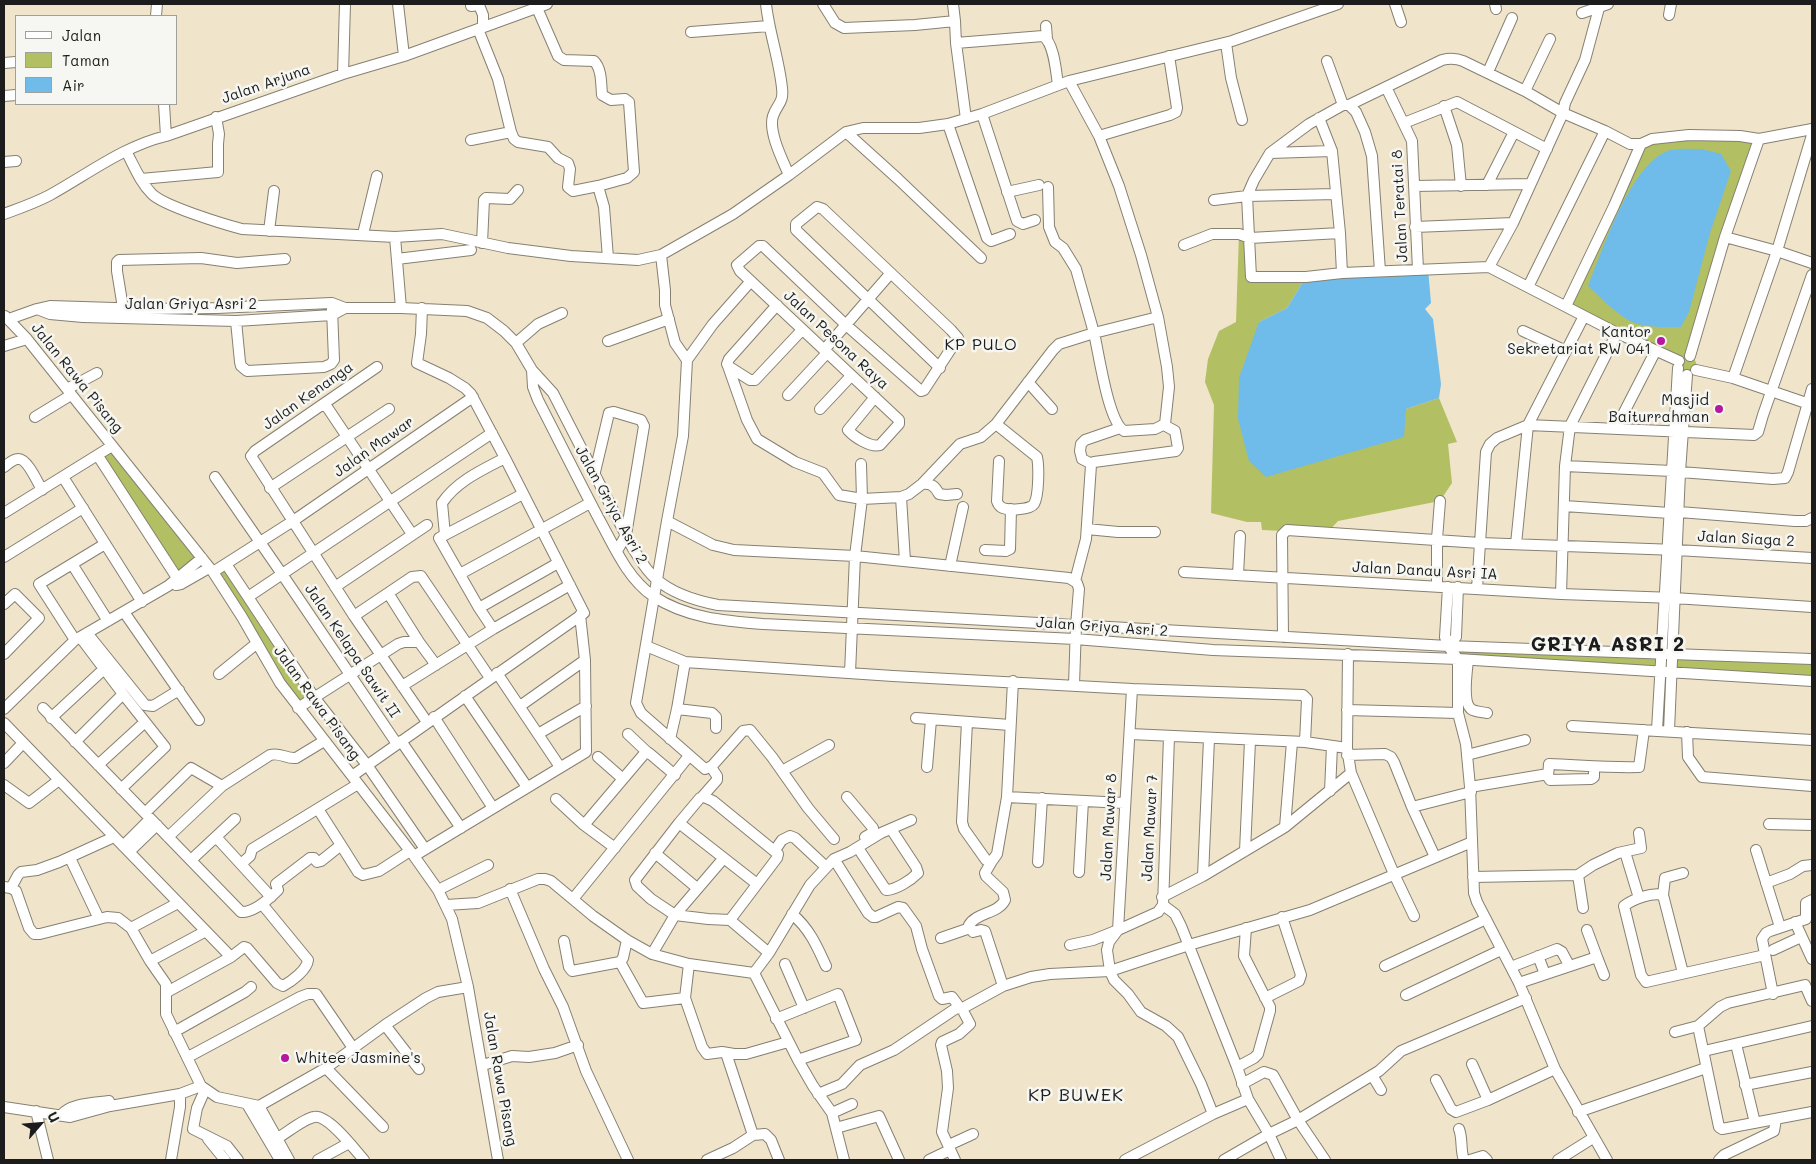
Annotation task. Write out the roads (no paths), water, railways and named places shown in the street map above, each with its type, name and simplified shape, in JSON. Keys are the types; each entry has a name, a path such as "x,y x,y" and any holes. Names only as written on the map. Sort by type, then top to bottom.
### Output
{"street":[{"path":"343,74 345,4"},
{"path":"398,4 404,56"},
{"path":"471,4 471,6 479,5 483,15 480,28 498,79 514,139 518,142 548,147 558,158 568,163 570,169 568,187 570,190 574,191 620,181 634,172 629,102 625,99 607,99 602,95 600,75 594,61 564,60 558,56 542,6"},
{"path":"766,4 783,96 782,102 773,116 773,124 775,138 789,175"},
{"path":"823,4 835,23 844,28 955,21"},
{"path":"953,4 966,119"},
{"path":"1395,4 1402,22"},
{"path":"1669,15 1671,4"},
{"path":"126,151 141,179 152,194 162,200 218,222 242,229 395,237 442,234 482,243 543,252 638,260 662,256 733,214 846,132 863,128 919,128 948,124 982,114 1069,81 1226,43 1331,5"},
{"name":"Jalan Arjuna","path":"4,214 50,196 147,140 166,136 343,74 404,56 542,6"},
{"path":"1582,13 1604,6"},
{"path":"1489,267 1513,223 1563,113 1565,103 1585,60 1604,6"},
{"path":"1488,72 1512,18"},
{"path":"691,32 769,26"},
{"path":"1046,26 1047,39 1051,47 1058,85"},
{"path":"956,43 1038,35 1047,39"},
{"path":"1526,91 1550,39"},
{"path":"1226,43 1231,78 1242,120"},
{"path":"1099,136 1176,112 1169,56"},
{"path":"1810,404 1733,378 1681,373 1678,365 1655,352 1489,267 1342,273 1306,277 1251,277 1247,196 1270,153 1299,131 1319,118 1449,58 1457,58 1488,72 1526,91 1563,113 1630,144 1641,144 1652,139 1689,135 1740,136 1759,139 1812,129"},
{"path":"1327,61 1346,105 1356,112 1365,132 1372,156 1380,272"},
{"path":"1069,81 1099,136 1119,186 1158,317 1169,387 1166,422 1164,425"},
{"name":"Jalan Teratai 8","path":"1386,87 1412,141 1418,270"},
{"path":"1404,123 1457,102 1547,149"},
{"path":"164,105 166,136"},
{"path":"1444,106 1457,146 1461,186"},
{"path":"982,114 1018,222 1023,224 1035,220"},
{"path":"141,179 218,172 219,134 216,117"},
{"path":"1319,118 1332,151 1342,273"},
{"path":"948,124 987,238 991,241 1010,234"},
{"path":"1528,287 1605,131"},
{"path":"471,140 511,132"},
{"path":"846,132 980,258"},
{"path":"1487,185 1514,132"},
{"path":"1733,378 1777,250 1812,135"},
{"path":"1690,356 1725,237 1759,139"},
{"path":"1566,306 1614,206 1641,144"},
{"path":"1270,153 1332,151"},
{"path":"4,162 16,161"},
{"path":"363,234 377,176"},
{"path":"1414,186 1530,184"},
{"path":"598,186 604,207 608,258"},
{"path":"1007,192 1043,186 1049,227 1055,242 1063,248 1076,269 1094,333 1112,411 1120,428 1126,431 1148,430 1164,425 1175,431 1178,448 1175,451 1092,464 1082,459 1081,444 1085,440 1120,428"},
{"path":"482,243 484,200 486,198 510,199 518,190"},
{"path":"269,230 274,191"},
{"path":"1214,200 1247,196 1336,194"},
{"path":"845,324 921,391 924,390 940,368 957,342 958,337 819,207 796,225 796,230 940,368"},
{"path":"1415,227 1513,223"},
{"path":"1184,245 1212,234 1239,234 1250,238 1340,233"},
{"path":"395,237 401,308"},
{"path":"1725,237 1777,250 1812,263"},
{"name":"Jalan Pesona Raya","path":"845,324 763,246 759,246 737,265 740,271 875,397 899,421 899,424 878,446 871,445 849,432 848,428 875,397"},
{"path":"397,259 471,250"},
{"path":"662,256 665,290 664,302 668,319 675,343 687,360"},
{"path":"123,308 117,271 117,262 119,260 201,258 237,263 285,259"},
{"path":"788,395 845,324 890,274"},
{"path":"1477,589 1486,452 1490,444 1497,438 1528,425 1754,435 1758,432 1812,275"},
{"path":"751,281 713,324 687,360 683,436 656,580 636,703 639,712 705,768 711,767 743,730 748,729 756,736 808,808 834,839"},
{"path":"236,321 240,362 244,369 251,372 324,367 332,364 334,357 332,303"},
{"name":"Jalan Griya Asri 2","path":"36,309 50,314 83,317 332,303 345,308 450,309 478,314 496,324 516,343 532,370 553,394 625,536 656,580 686,596 718,605 1448,646 1812,659"},
{"path":"727,364 777,305"},
{"name":"Jalan Griya Asri 2","path":"6,317 50,306 123,308 146,314 236,321 332,315 345,308"},
{"path":"242,864 250,856 252,849 318,809 355,780 367,765 584,613 473,397 465,388 449,378 417,364 416,358 422,334 422,308"},
{"path":"516,343 538,324 562,313"},
{"path":"1516,544 1528,425 1584,316"},
{"name":"Jalan Rawa Pisang","path":"6,317 27,339 202,558 236,607 273,672 298,708 438,890 452,919 468,987 498,1160"},
{"path":"727,364 747,420 757,439 789,459 823,474 828,478 838,494 862,499 902,497 922,484 960,444 981,437 996,424 1052,350 1059,344 1158,317"},
{"path":"608,341 668,319"},
{"path":"727,364 750,380 755,380 802,330"},
{"path":"1523,331 1566,351"},
{"path":"1561,594 1565,466 1570,426 1617,333"},
{"path":"4,346 27,339"},
{"path":"1616,428 1655,352"},
{"path":"1657,730 1659,672 1669,598 1675,512 1678,365 1684,356 1690,356 1696,362 1678,432"},
{"name":"Jalan Kenanga","path":"270,488 252,457 255,451 377,367"},
{"name":"Jalan Griya Asri 2","path":"532,370 535,393 590,503 639,584 654,596 691,614 724,622 1075,639 1213,650 1463,659 1812,681"},
{"path":"35,417 97,373"},
{"path":"820,409 851,376"},
{"path":"1028,382 1052,409"},
{"path":"1565,466 1773,479 1784,478 1788,472 1810,404 1812,389"},
{"name":"Jalan Mawar","path":"179,581 226,564 293,521 473,397"},
{"path":"325,404 412,534"},
{"path":"389,409 270,488 402,686 430,720 493,808"},
{"path":"594,476 609,413 614,412 641,420 644,426 625,536 617,550"},
{"path":"996,424 1031,451 1038,460 1034,504 1027,509 1002,508 997,501 999,460"},
{"path":"248,597 492,433"},
{"path":"4,513 112,446"},
{"path":"98,456 179,581"},
{"path":"445,535 442,502 450,490 476,472 505,458"},
{"path":"4,467 19,459 25,461 42,490"},
{"path":"850,673 855,556 862,499 861,464"},
{"path":"1075,581 1086,538 1092,464"},
{"path":"63,477 142,602"},
{"name":"Jalan Kelapa Sawit II","path":"215,477 349,675 461,828"},
{"path":"922,484 930,483 939,494 957,494"},
{"path":"493,629 439,538 523,494"},
{"path":"902,497 905,561"},
{"path":"1440,501 1437,539 1448,587 1456,637 1448,646 1463,659 1467,704 1473,710 1487,713"},
{"path":"460,574 590,503"},
{"path":"1564,506 1795,521 1806,521 1812,518"},
{"path":"950,566 963,507"},
{"path":"4,557 83,508"},
{"path":"985,550 1010,550 1011,509"},
{"path":"667,521 713,545 734,550 855,556 1070,578 1077,583 1079,589 1074,686"},
{"path":"335,587 427,525"},
{"path":"1087,529 1118,532 1154,532"},
{"name":"Jalan Siaga 2","path":"1283,637 1282,535 1287,530 1480,543 1563,545 1812,558"},
{"path":"1238,575 1240,536"},
{"path":"105,544 39,584 165,747 121,789"},
{"path":"4,709 81,637 179,581 202,558"},
{"path":"479,608 558,563"},
{"path":"72,564 108,621"},
{"path":"226,564 314,698 367,765 425,850"},
{"name":"Jalan Danau Asri IA","path":"1184,572 1812,607"},
{"path":"354,616 416,576 424,579 468,645 520,706 560,767"},
{"path":"402,686 493,629 570,586"},
{"path":"388,593 436,665"},
{"path":"4,604 15,594 39,618 4,654"},
{"path":"1669,598 1674,653 1669,731"},
{"path":"124,612 199,720"},
{"path":"318,809 358,872 363,875 379,871 412,854 425,850 586,752 585,660 580,615"},
{"path":"81,637 145,704 152,706 178,690"},
{"path":"298,708 381,654 404,642 419,642"},
{"path":"219,674 256,644"},
{"path":"646,646 684,662 1074,686 1303,695 1307,699 1305,742"},
{"path":"1348,654 1347,751 1352,773 1394,874 1414,916"},
{"path":"1463,659 1458,713 1466,744 1470,789 1472,878 1477,902 1519,983 1555,1069 1606,1160"},
{"path":"520,706 585,660"},
{"path":"670,739 677,709 684,662"},
{"path":"51,718 104,669"},
{"path":"970,928 969,925 972,920 1000,907 1005,900 1003,892 986,876 986,873 997,854 1007,797 1013,682"},
{"name":"Jalan Mawar 8","path":"1118,930 1132,689"},
{"path":"75,742 123,694"},
{"path":"465,696 527,787"},
{"path":"538,734 586,706"},
{"path":"43,708 239,911 246,912 262,904 278,890 276,884 310,858 314,858 317,862 341,845"},
{"path":"677,709 712,713 716,717 716,728"},
{"path":"1346,710 1458,713"},
{"path":"916,718 1010,725"},
{"path":"927,767 931,720"},
{"path":"98,765 145,722"},
{"path":"967,722 962,822 964,829 986,860 992,861"},
{"path":"4,724 231,957"},
{"path":"1572,726 1812,740"},
{"path":"1594,767 1594,777 1590,780 1550,780 1548,778 1549,764 1594,767 1640,767 1644,730"},
{"path":"1687,732 1688,757 1702,778 1812,786"},
{"path":"628,734 675,774"},
{"path":"1130,734 1250,741 1305,742 1332,746 1347,751 1385,754 1394,762 1435,857"},
{"name":"Jalan Mawar 7","path":"1162,901 1169,737"},
{"path":"1203,876 1209,739"},
{"path":"1467,755 1525,740"},
{"path":"168,837 222,786 270,755 277,753 291,759 296,758 324,741"},
{"path":"1245,851 1250,741"},
{"path":"1285,827 1292,742"},
{"path":"4,764 23,743"},
{"path":"782,771 829,745"},
{"path":"1330,791 1332,746"},
{"path":"584,825 645,753 648,752"},
{"path":"573,899 689,756"},
{"path":"598,758 623,779"},
{"path":"711,767 717,776 717,780 655,853 635,880 635,883 652,899 675,915 730,920 769,953"},
{"path":"126,849 191,768 222,786"},
{"path":"1070,945 1093,940 1152,916 1160,911 1162,901 1285,827 1352,773"},
{"path":"1412,807 1470,789 1548,774"},
{"path":"4,785 29,803 58,780"},
{"path":"702,797 713,801 775,850 778,855 730,920"},
{"path":"754,973 769,953 810,884 848,846 873,831 873,828 847,797"},
{"path":"1007,797 1124,803"},
{"path":"1038,862 1042,798"},
{"path":"556,799 584,825 615,848"},
{"path":"1079,872 1083,800"},
{"path":"191,860 235,819"},
{"path":"832,861 890,829 911,820"},
{"path":"679,823 757,884"},
{"path":"1769,824 1812,825"},
{"path":"858,848 886,890 891,890 912,878 918,873 916,867 890,829"},
{"path":"1472,878 1578,875 1593,865 1625,852 1641,848 1638,833"},
{"path":"775,850 782,840 790,836 795,838 832,861 868,913 873,917 900,907 903,908 916,926 938,996 942,999 952,997 970,1024 962,1032 941,1044 948,1088 942,1132 956,1160"},
{"path":"114,837 70,858 37,870 21,872 8,887 16,891 29,928 34,934 106,917 118,918 131,928 150,961 166,982 166,1014 174,1032 203,1088 217,1097 259,1106 326,1068 385,1025 432,995 468,987"},
{"path":"216,837 271,897"},
{"path":"818,1094 842,1084 860,1065 894,1050 960,1008 1003,986 1031,977 1050,974 1110,971 1188,945 1310,910 1472,842"},
{"path":"1756,850 1780,927"},
{"path":"1625,852 1640,898"},
{"path":"655,853 697,888"},
{"path":"70,858 99,919"},
{"path":"652,954 675,915 723,859"},
{"path":"438,890 488,865"},
{"path":"1766,884 1790,874 1803,866 1812,865"},
{"path":"1682,873 1665,878 1663,895 1683,973"},
{"path":"1578,875 1583,908"},
{"path":"446,905 478,903 538,879 545,879 551,881 593,916 627,940 652,954 689,964 754,973"},
{"path":"510,890 544,969 563,1007 586,1070 628,1160"},
{"path":"1663,895 1658,894 1640,898 1627,904 1624,908 1643,978 1649,982 1769,952 1801,937"},
{"path":"1773,994 1769,952 1762,939 1780,927 1806,918 1806,903 1812,900"},
{"path":"1162,901 1175,914 1237,1067 1248,1099 1269,1134 1281,1160"},
{"path":"131,928 178,903"},
{"path":"167,992 231,957 242,947 248,948 277,984 281,986 290,982 308,964 308,960 262,904"},
{"path":"792,914 803,923 814,939 826,966"},
{"path":"1265,998 1299,981 1301,975 1282,917"},
{"path":"1385,966 1486,919"},
{"path":"1795,922 1812,959"},
{"path":"941,938 970,928"},
{"path":"970,928 973,932 985,931 1003,986"},
{"path":"1237,1067 1254,1058 1259,1051 1270,1011 1244,956 1246,928"},
{"path":"1118,930 1107,947 1110,971 1117,985 1127,993 1141,1012 1166,1026 1178,1037 1213,1114"},
{"path":"1587,930 1604,975"},
{"path":"150,961 206,931"},
{"path":"564,941 569,967 572,970 620,962 623,958 627,940"},
{"path":"1511,967 1557,949 1562,952 1569,965"},
{"path":"1406,995 1501,950"},
{"path":"1538,956 1545,974"},
{"path":"1519,983 1597,957"},
{"path":"620,962 643,1003 685,998"},
{"path":"689,964 685,998 704,1051 708,1055 726,1053 746,1054 788,1042"},
{"path":"785,964 804,1008"},
{"path":"754,973 798,1060 818,1094 832,1113 844,1160"},
{"path":"1675,1032 1698,1026 1720,1007 1728,1003 1773,994 1809,983 1812,1001"},
{"path":"174,1032 251,987"},
{"path":"188,1057 300,997 311,993 316,994 353,1048"},
{"path":"776,1019 839,994 856,1040 798,1060"},
{"path":"1224,1160 1298,1120 1382,1069 1401,1051 1526,998"},
{"path":"385,1025 420,1069"},
{"path":"1698,1026 1706,1068 1722,1129 1812,1112"},
{"path":"1704,1051 1812,1026"},
{"path":"1736,1044 1755,1123"},
{"path":"483,1065 512,1056 529,1057 555,1053 578,1045"},
{"path":"726,1053 753,1135"},
{"path":"1472,1064 1488,1100"},
{"path":"326,1068 383,1127"},
{"path":"1578,1112 1706,1068"},
{"path":"1436,1080 1451,1109 1455,1112 1488,1100 1555,1069"},
{"path":"1242,1084 1264,1072 1273,1075 1298,1120 1325,1160"},
{"path":"1745,1085 1812,1072"},
{"path":"1372,1075 1381,1090"},
{"path":"4,1107 61,1115 78,1115 119,1102 177,1095 203,1088"},
{"path":"203,1088 193,1128 227,1146 238,1160"},
{"path":"172,1160 180,1106 177,1095"},
{"path":"1125,1160 1213,1114 1248,1099"},
{"path":"247,1104 280,1160"},
{"path":"832,1113 852,1104"},
{"path":"259,1106 289,1160"},
{"path":"36,1111 48,1160"},
{"path":"276,1139 316,1116 327,1121 364,1160"},
{"path":"836,1128 879,1116 899,1160"},
{"path":"1719,1160 1774,1132 1776,1119"},
{"path":"1459,1129 1462,1135 1464,1160"},
{"path":"707,1160 733,1148 753,1135 765,1134 769,1138 779,1160"},
{"path":"929,1160 973,1134"},
{"path":"205,1136 225,1160"},
{"path":"1558,1160 1593,1138"},
{"path":"318,1160 349,1143"},
{"path":"1470,1160 1483,1156 1487,1160"}],"water":[{"path":"1702,149 1721,154 1731,171 1710,233 1689,312 1681,327 1649,326 1632,322 1612,308 1588,286 1601,252 1631,188 1644,170 1657,157 1671,150"},
{"path":"1428,269 1431,303 1425,309 1433,319 1441,384 1439,398 1406,409 1404,437 1266,477 1249,461 1238,419 1239,378 1259,322 1287,308 1306,277"}],"place":[{"name":"Kantor Sekretariat RW 041","path":"1661,341"},
{"name":"Masjid Baiturrahman","path":"1719,409"},
{"name":"Whitee Jasmine's","path":"285,1058"}],"district":[{"name":"KP PULO","path":"981,345"},
{"name":"GRIYA ASRI 2","path":"1608,645"},
{"name":"KP BUWEK","path":"1076,1095"}]}
